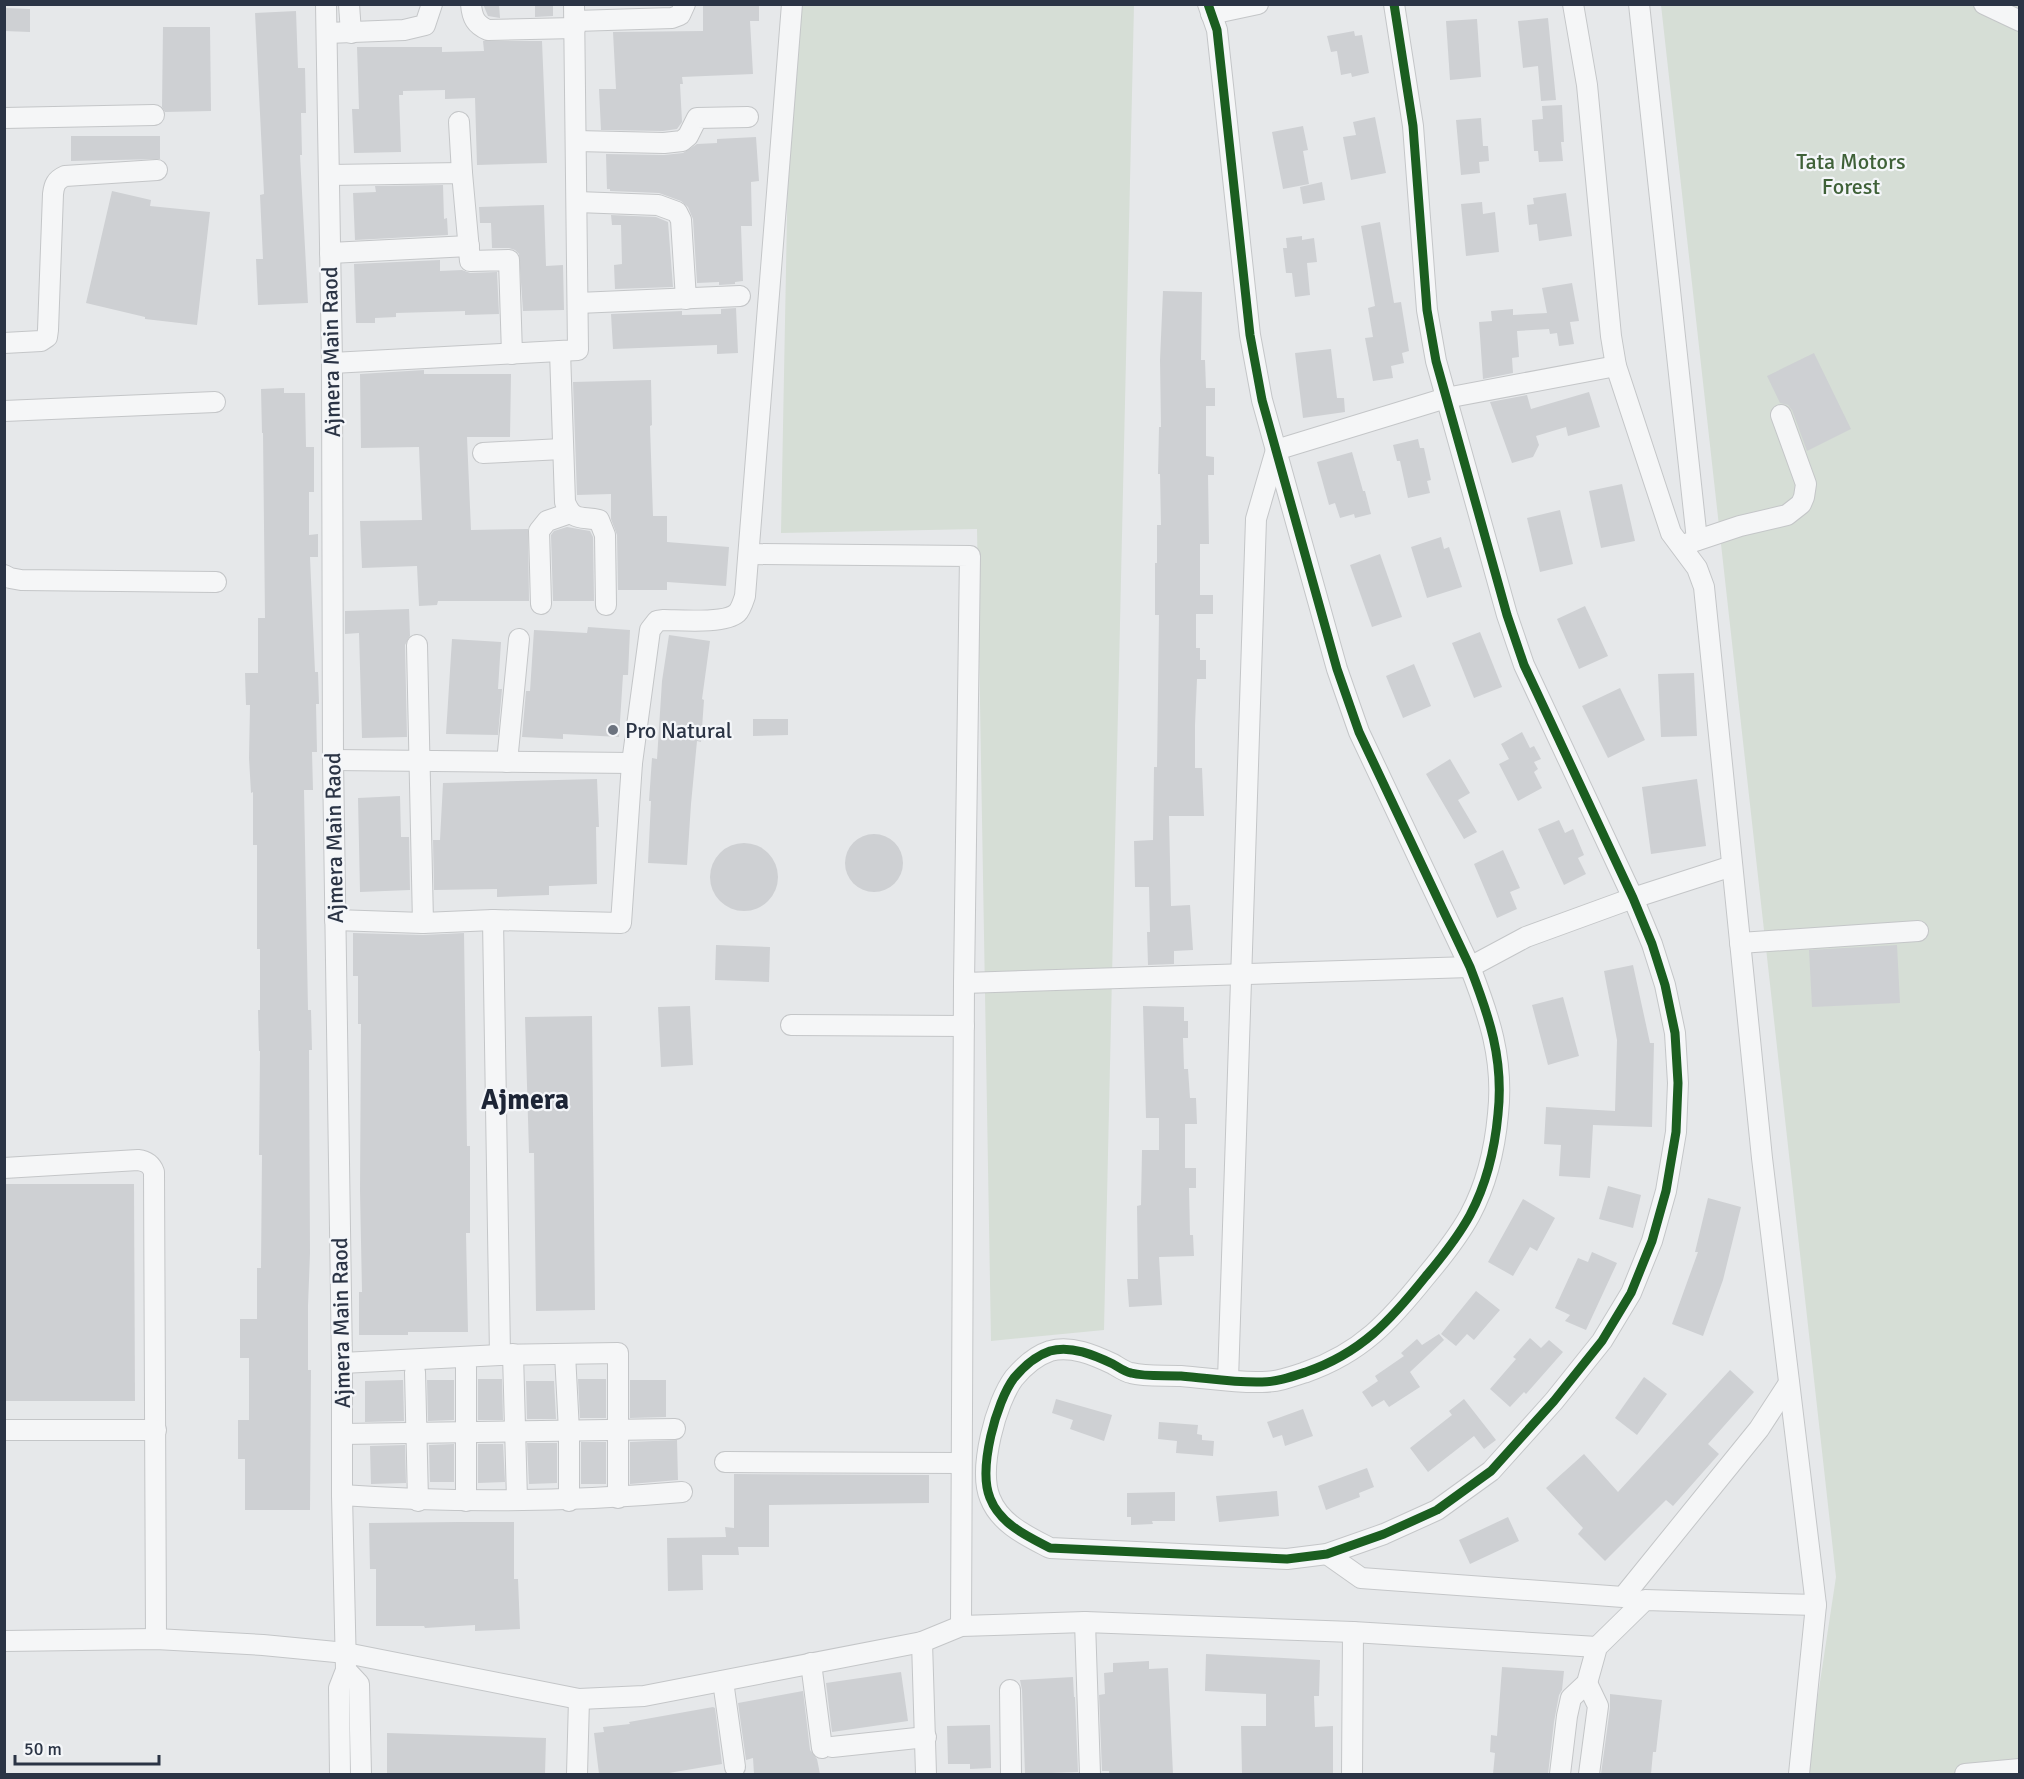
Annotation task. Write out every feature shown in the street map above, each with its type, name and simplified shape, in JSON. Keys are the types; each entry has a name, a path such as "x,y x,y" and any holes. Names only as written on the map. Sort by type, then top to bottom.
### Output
{"street":[{"name":"Ajmera Main Raod","path":"326,4 332,363 333,760 346,1662"},
{"path":"349,4 351,33"},
{"path":"327,33 404,30 425,25 432,4"},
{"path":"471,4 475,21 479,27 488,30 574,18 672,18 680,15 685,4"},
{"path":"335,920 423,923 494,920 621,922 632,764 650,630 657,621 731,617 737,613 745,596 792,4"},
{"path":"1258,4 1210,9 1217,30 1250,335 1262,400 1337,669 1359,732 1470,967 1492,1030 1498,1058 1500,1084 1498,1114 1493,1150 1471,1213 1455,1240 1397,1311 1374,1335 1347,1354 1285,1379 1262,1382 1130,1373 1078,1350 1051,1351 1031,1360 1013,1380 996,1418 990,1438 985,1475 989,1497 1000,1517 1024,1534 1050,1548 1287,1560 1327,1554 1384,1534 1437,1510 1491,1471 1529,1431 1602,1341 1631,1293 1652,1241 1666,1191 1676,1132 1678,1083 1675,1034 1665,985 1652,944 1633,898 1524,665 1507,615 1446,398 1436,361 1427,310 1413,126 1394,4"},
{"path":"1573,4 1587,85 1611,336 1616,366 1671,533 1689,543 1740,526 1787,515 1801,504 1806,484 1781,415"},
{"path":"1639,4 1689,543 1704,587 1762,1158 1816,1605 1799,1774"},
{"path":"1984,4 2019,21"},
{"path":"332,363 578,350 574,18"},
{"path":"4,118 154,115"},
{"path":"576,141 664,143 682,141 688,136 697,118 748,117"},
{"path":"459,122 470,261 508,260 512,354"},
{"path":"4,343 41,341 47,337 53,194 54,185 59,179 65,176 157,170"},
{"path":"329,175 462,172"},
{"path":"577,202 658,205 677,212 681,220 686,299"},
{"path":"330,253 469,246"},
{"path":"578,303 740,296"},
{"path":"560,351 565,502 570,513 576,517 599,520 602,526 605,536 606,605"},
{"path":"1276,450 1446,398 1616,366"},
{"path":"4,411 215,402"},
{"path":"483,453 562,449"},
{"path":"1228,1380 1256,519 1276,450"},
{"path":"541,604 539,531 547,520 570,513"},
{"path":"749,554 970,556 964,983 961,1626"},
{"path":"4,575 21,580 216,582"},
{"path":"507,762 519,639"},
{"path":"417,645 423,923"},
{"path":"333,760 632,764"},
{"path":"964,983 1470,967 1526,938 1633,898 1732,866"},
{"path":"494,920 507,1354 516,1431 517,1500"},
{"path":"1740,943 1918,932"},
{"path":"791,1025 964,1026"},
{"path":"4,1168 138,1160 144,1161 152,1168 155,1183 156,1639"},
{"path":"342,1363 507,1354 618,1353 618,1498"},
{"path":"566,1354 569,1500"},
{"path":"466,1367 466,1501"},
{"path":"415,1372 418,1501"},
{"path":"1327,1554 1361,1578 1623,1597 1759,1429 1789,1383"},
{"path":"342,1434 675,1429"},
{"path":"4,1430 156,1430"},
{"path":"725,1462 961,1463"},
{"path":"342,1495 418,1501 466,1501 618,1498 682,1492"},
{"path":"1560,1774 1571,1698 1587,1683 1597,1647 1645,1600 1816,1605"},
{"path":"4,1641 156,1639 263,1645 346,1662 579,1699 644,1696 922,1642 961,1626 1085,1622 1353,1632 1597,1647"},
{"path":"1085,1622 1090,1774"},
{"path":"1352,1774 1353,1632"},
{"path":"922,1642 926,1774"},
{"path":"340,1774 339,1688 346,1662"},
{"path":"346,1662 359,1684 361,1774"},
{"path":"811,1663 827,1748 926,1737"},
{"path":"723,1680 735,1767"},
{"path":"1587,1683 1598,1706 1589,1774"},
{"path":"1010,1690 1011,1774"},
{"path":"577,1774 579,1699"},
{"path":"1965,1774 2019,1769"}],"green space":[{"path":"791,5 1134,5 1104,1330 991,1341 977,529 781,533"},
{"name":"Tata Motors Forest","path":"1661,5 2019,5 2019,1774 1806,1774 1836,1577"}],"building":[{"path":"483,4 499,4 500,18 488,16"},
{"path":"535,4 553,4 553,16 535,17"},
{"path":"703,4 759,4 759,21 750,21 753,74 682,77 683,84 680,84 682,122 677,129 663,131 601,130 599,89 616,89 613,32 703,31"},
{"path":"4,8 30,9 30,32 4,31"},
{"path":"296,11 298,68 305,68 306,113 301,113 302,155 300,155 308,303 258,305 256,259 263,259 260,195 264,194 255,13"},
{"path":"1548,18 1556,100 1541,101 1538,66 1523,68 1518,21"},
{"path":"1477,19 1481,77 1450,80 1446,21"},
{"path":"163,27 210,27 211,111 165,112 162,107"},
{"path":"1354,31 1355,36 1362,35 1369,73 1352,77 1351,73 1341,75 1337,51 1331,52 1327,36"},
{"path":"483,41 542,41 547,163 477,165 475,98 445,99 445,90 403,91 403,95 399,95 401,152 354,153 352,109 359,109 357,47 442,47 442,52 484,51"},
{"path":"1562,105 1563,161 1539,162 1538,151 1534,151 1532,120 1543,119 1542,106"},
{"path":"1375,117 1386,173 1351,180 1343,137 1356,135 1353,122"},
{"path":"1481,118 1483,146 1488,146 1489,161 1479,162 1480,173 1461,175 1456,120"},
{"path":"1303,126 1308,150 1303,151 1309,184 1283,189 1272,132"},
{"path":"71,136 160,136 160,159 71,161"},
{"path":"756,137 759,181 751,182 752,226 741,226 743,281 735,282 735,284 697,283 693,219 688,207 681,201 659,193 607,189 606,154 683,153 697,144 717,143 717,139"},
{"path":"1322,182 1325,200 1303,204 1300,187"},
{"path":"443,185 444,219 447,218 448,235 355,240 353,193 376,192 375,186"},
{"path":"112,191 151,200 150,206 210,212 197,325 145,319 145,317 86,303"},
{"path":"1566,193 1572,236 1539,241 1537,224 1529,225 1527,205 1534,204 1533,198"},
{"path":"1482,202 1483,214 1495,212 1499,252 1466,256 1461,204"},
{"path":"544,205 546,266 563,265 564,310 523,311 519,254 509,248 492,248 491,223 480,223 479,207"},
{"path":"611,215 656,217 668,222 673,287 615,289 614,265 622,264 621,225 612,225"},
{"path":"1380,222 1394,303 1401,302 1409,351 1402,353 1404,363 1391,366 1393,378 1373,381 1365,338 1373,337 1368,308 1375,306 1361,226"},
{"path":"1302,236 1302,240 1314,238 1317,262 1307,263 1310,295 1295,297 1292,273 1286,273 1283,248 1287,248 1286,238"},
{"path":"440,260 440,271 497,272 499,314 465,315 465,311 396,313 396,317 375,318 375,323 356,323 354,264"},
{"path":"1572,283 1579,321 1570,322 1574,344 1559,346 1557,333 1550,334 1549,329 1517,331 1519,357 1512,358 1513,373 1483,379 1479,322 1492,321 1491,311 1513,309 1513,315 1547,313 1542,288"},
{"path":"1163,291 1202,292 1201,360 1205,360 1206,388 1215,388 1215,406 1206,406 1206,456 1214,457 1214,475 1208,475 1209,544 1200,544 1200,595 1213,595 1213,614 1196,614 1196,648 1200,648 1200,660 1206,660 1206,679 1197,679 1195,725 1195,768 1202,768 1204,816 1169,816 1171,906 1190,905 1193,950 1174,951 1174,964 1148,965 1149,887 1135,887 1134,841 1153,840 1154,767 1157,767 1159,615 1155,615 1155,563 1157,563 1157,525 1161,525 1160,474 1158,474"},
{"path":"736,308 738,353 717,354 717,345 613,349 611,314 682,311 682,315 721,314 721,309"},
{"path":"1331,349 1337,398 1344,398 1345,412 1303,418 1295,353"},
{"path":"1814,353 1851,429 1807,451 1792,410 1788,405 1780,403 1767,376"},
{"path":"424,370 424,374 511,374 510,437 467,437 471,530 528,529 529,601 438,601 437,605 419,606 417,566 362,568 360,521 422,520 419,447 361,448 360,374"},
{"path":"651,380 653,516 667,516 667,542 729,547 726,586 667,582 667,590 618,590 617,535 611,519 611,494 577,495 573,382"},
{"path":"284,388 284,393 305,393 306,447 314,447 314,492 309,492 309,535 318,534 318,557 310,557 315,672 318,672 317,752 312,752 313,790 304,790 308,1010 311,1010 312,1050 309,1050 310,1510 245,1510 245,1459 238,1459 238,1420 249,1420 249,1358 240,1358 240,1319 257,1319 257,1268 261,1268 262,1155 259,1155 260,949 257,949 257,845 253,845 253,792 251,793 249,758 250,705 246,705 245,673 258,673 258,618 265,618 261,389"},
{"path":"1589,392 1600,427 1568,436 1566,427 1536,436 1539,445 1533,457 1512,463 1490,402 1527,395 1531,409"},
{"path":"1418,439 1420,448 1424,448 1431,480 1427,481 1430,493 1408,498 1400,461 1397,461 1393,445"},
{"path":"1352,452 1371,514 1355,518 1354,514 1340,518 1335,503 1329,505 1317,462"},
{"path":"1622,484 1635,541 1601,548 1589,491"},
{"path":"1560,510 1573,564 1540,572 1527,518"},
{"path":"567,527 590,531 593,537 594,601 553,601 551,535 554,531"},
{"path":"1441,537 1444,549 1449,547 1462,587 1427,598 1411,547"},
{"path":"1380,554 1402,617 1372,627 1350,565"},
{"path":"1585,606 1608,656 1579,669 1557,619"},
{"path":"409,609 410,636 405,645 407,737 362,738 359,633 345,634 345,611"},
{"path":"588,627 630,630 628,675 623,675 619,737 563,734 563,739 522,737 526,691 530,691 534,630 587,633"},
{"path":"1480,632 1502,687 1474,698 1452,643"},
{"path":"669,635 710,641 702,699 704,700 701,742 697,741 687,865 648,863 652,758 657,759 662,681"},
{"path":"452,639 501,642 498,689 502,689 498,735 446,734"},
{"path":"1414,664 1431,706 1403,718 1386,676"},
{"path":"1694,673 1697,736 1661,737 1658,674"},
{"path":"1620,688 1645,740 1608,758 1582,706"},
{"path":"753,719 788,719 788,735 753,736"},
{"path":"1522,732 1530,748 1534,746 1541,759 1534,762 1538,769 1534,772 1542,788 1518,801 1499,764 1509,759 1501,744"},
{"path":"1450,759 1470,793 1458,800 1477,832 1464,839 1426,774"},
{"path":"597,779 599,827 596,827 597,884 549,886 549,895 497,897 497,889 434,890 433,840 440,840 443,783"},
{"path":"1697,779 1706,846 1651,854 1642,787"},
{"path":"400,796 401,837 409,837 410,890 360,892 358,798"},
{"path":"1559,820 1565,833 1573,829 1584,855 1578,858 1586,874 1564,885 1538,829"},
{"path":"868,834 880,834 895,842 903,857 903,869 895,884 880,892 868,892 853,884 845,869 845,857 853,842"},
{"path":"744,843 757,846 768,853 775,864 778,877 775,890 768,901 757,908 744,911 731,908 720,901 713,890 710,877 713,864 720,853 731,846"},
{"path":"1503,850 1520,888 1510,892 1517,909 1497,918 1474,864"},
{"path":"353,933 423,935 464,933 467,1146 470,1146 470,1233 466,1233 468,1332 359,1335 359,1292 362,1292 361,1024 358,1024 358,976 353,976"},
{"path":"716,945 770,947 769,982 715,980"},
{"path":"1897,945 1900,1003 1812,1007 1809,950"},
{"path":"1633,965 1650,1043 1654,1043 1652,1127 1593,1125 1590,1178 1559,1176 1561,1145 1544,1144 1546,1107 1615,1111 1617,1040 1604,971"},
{"path":"1563,997 1579,1056 1548,1065 1532,1005"},
{"path":"690,1006 693,1065 661,1067 658,1007"},
{"path":"1143,1006 1184,1007 1184,1021 1188,1021 1188,1038 1183,1038 1184,1069 1188,1069 1190,1098 1196,1098 1197,1124 1185,1124 1185,1168 1196,1168 1196,1188 1189,1188 1190,1235 1193,1235 1194,1256 1159,1257 1162,1305 1129,1307 1127,1279 1138,1279 1137,1206 1141,1205 1142,1150 1159,1150 1159,1118 1146,1118"},
{"path":"592,1016 595,1310 536,1311 534,1153 529,1153 525,1017"},
{"path":"4,1184 134,1184 135,1401 4,1401"},
{"path":"1608,1186 1641,1195 1633,1228 1599,1219"},
{"path":"1708,1198 1741,1207 1723,1280 1703,1336 1672,1324 1698,1252 1695,1252"},
{"path":"1523,1199 1555,1218 1537,1251 1530,1247 1513,1276 1488,1262"},
{"path":"1592,1252 1617,1263 1586,1330 1565,1321 1570,1315 1555,1308 1578,1258 1588,1262"},
{"path":"1476,1291 1500,1310 1474,1340 1467,1334 1456,1346 1441,1334"},
{"path":"1439,1334 1444,1340 1410,1372 1420,1387 1389,1407 1384,1400 1372,1407 1362,1392 1378,1381 1375,1376 1404,1356 1401,1353 1417,1339 1422,1345"},
{"path":"1530,1338 1541,1348 1549,1340 1563,1352 1526,1394 1524,1392 1510,1407 1490,1389 1516,1359 1513,1357"},
{"path":"1730,1370 1754,1392 1708,1444 1719,1454 1673,1506 1666,1500 1605,1561 1578,1534 1583,1528 1546,1488 1584,1454 1618,1492"},
{"path":"1644,1377 1667,1394 1637,1435 1615,1418"},
{"path":"478,1379 502,1379 503,1420 478,1420"},
{"path":"578,1379 606,1379 606,1418 580,1418"},
{"path":"403,1380 404,1421 365,1422 365,1381"},
{"path":"427,1380 454,1380 454,1420 428,1421"},
{"path":"630,1380 666,1380 666,1417 630,1418"},
{"path":"526,1381 554,1381 556,1419 527,1419"},
{"path":"1056,1399 1112,1415 1104,1441 1070,1429 1073,1420 1052,1413"},
{"path":"1464,1399 1496,1440 1484,1449 1474,1436 1428,1472 1410,1448 1452,1415 1449,1411"},
{"path":"1303,1409 1313,1436 1285,1446 1282,1435 1273,1438 1267,1422"},
{"path":"1159,1422 1198,1425 1197,1434 1202,1435 1202,1440 1214,1441 1213,1456 1176,1453 1177,1441 1158,1439"},
{"path":"677,1440 678,1480 630,1484 630,1442"},
{"path":"581,1442 606,1442 606,1484 581,1484"},
{"path":"527,1443 557,1443 557,1483 529,1484"},
{"path":"454,1444 454,1482 430,1482 429,1445"},
{"path":"478,1444 503,1444 505,1482 478,1483"},
{"path":"405,1445 406,1483 371,1484 370,1446"},
{"path":"1367,1468 1374,1487 1359,1493 1360,1497 1326,1510 1318,1486"},
{"path":"734,1474 929,1475 929,1503 769,1505 769,1547 738,1547 739,1555 702,1555 703,1590 668,1591 667,1538 726,1537 725,1527 734,1528"},
{"path":"1277,1491 1279,1516 1219,1522 1216,1496"},
{"path":"1175,1492 1175,1521 1152,1521 1153,1524 1131,1525 1131,1517 1127,1517 1127,1493"},
{"path":"1508,1517 1519,1541 1470,1564 1459,1540"},
{"path":"514,1522 514,1579 518,1579 520,1629 475,1631 475,1625 425,1628 424,1626 376,1626 376,1569 370,1569 369,1523"},
{"path":"1206,1654 1320,1660 1319,1696 1314,1696 1315,1727 1333,1726 1333,1774 1242,1774 1241,1726 1266,1726 1266,1694 1205,1691"},
{"path":"1149,1661 1149,1669 1168,1668 1173,1774 1109,1774 1109,1771 1102,1771 1099,1695 1105,1694 1104,1673 1113,1672 1113,1663"},
{"path":"1502,1667 1564,1671 1554,1722 1548,1774 1493,1774 1495,1753 1490,1752 1491,1735 1497,1736"},
{"path":"901,1672 908,1721 832,1732 826,1683"},
{"path":"1073,1677 1078,1772 1025,1774 1020,1680"},
{"path":"803,1691 810,1750 817,1759 820,1774 754,1774 753,1758 746,1760 738,1703"},
{"path":"1610,1694 1662,1700 1651,1774 1601,1774"},
{"path":"715,1708 722,1764 663,1774 599,1774 594,1733 604,1732 603,1727 630,1724 629,1722"},
{"path":"990,1725 991,1768 970,1769 970,1764 948,1764 947,1726"},
{"path":"387,1733 546,1738 545,1774 387,1774"}],"cycle path":[{"path":"1208,4 1217,30 1250,335 1262,400 1337,669 1359,732 1470,967 1489,1021 1499,1075 1497,1127 1485,1179 1476,1203 1450,1247 1400,1307 1359,1345 1306,1372 1279,1380 1262,1382 1137,1374 1126,1372 1090,1354 1066,1349 1050,1351 1026,1366 1007,1389 995,1419 986,1470 990,1498 1000,1515 1024,1534 1050,1548 1287,1559 1327,1554 1384,1534 1437,1510 1491,1471 1554,1401 1602,1341 1631,1293 1652,1241 1666,1191 1676,1132 1678,1083 1675,1033 1665,985 1652,944 1633,898 1524,665 1507,615 1436,361 1427,310 1413,126 1394,4"}],"place":[{"name":"Pro Natural","path":"613,730"}],"district":[{"name":"Ajmera","path":"525,1100"}]}
